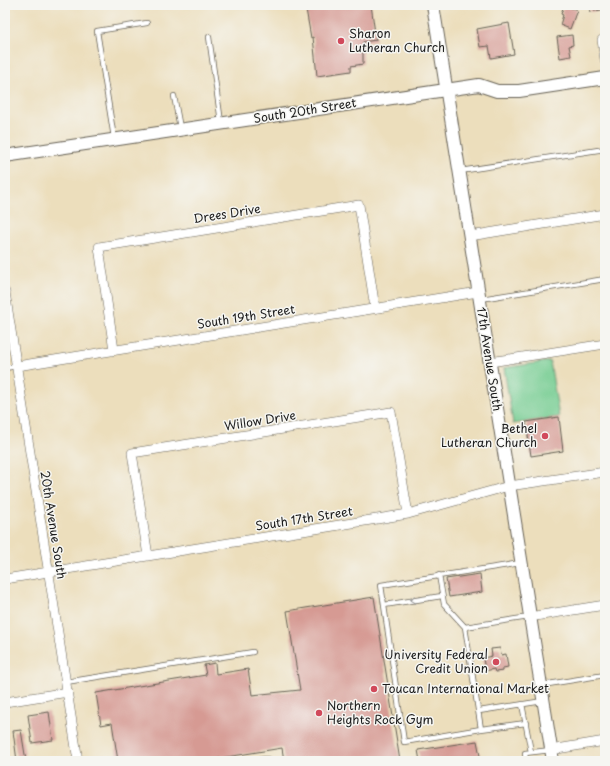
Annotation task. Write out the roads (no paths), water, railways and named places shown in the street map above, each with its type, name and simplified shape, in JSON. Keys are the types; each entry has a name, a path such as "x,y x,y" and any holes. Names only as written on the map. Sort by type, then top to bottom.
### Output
{"street":[{"name":"17th Avenue South","path":"433,5 552,755"},
{"path":"602,40 605,60"},
{"name":"South 20th Street","path":"5,156 479,85 497,91 518,91 605,78"},
{"name":"Drees Drive","path":"114,350 99,247 359,205 375,308"},
{"path":"470,236 605,214"},
{"name":"20th Avenue South","path":"5,292 78,761"},
{"name":"South 19th Street","path":"17,366 375,308 479,296"},
{"path":"490,362 605,344"},
{"name":"Willow Drive","path":"148,556 132,453 391,412 408,514"},
{"name":"South 17th Street","path":"5,579 408,514 509,486 605,472"},
{"path":"529,617 605,605"},
{"path":"5,702 68,692"},
{"path":"552,755 605,741"}],"lane":[{"path":"114,140 97,31 147,23"},
{"path":"209,37 222,124"},
{"path":"174,96 180,130"},
{"path":"459,171 605,149"},
{"path":"479,296 605,280"},
{"path":"5,368 17,366"},
{"path":"521,563 381,585 404,742 526,723"},
{"path":"439,575 444,604 465,627 481,729"},
{"path":"384,605 442,596"},
{"path":"465,627 529,617"},
{"path":"66,682 253,652"},
{"path":"540,685 605,675"},
{"path":"479,711 543,701"},
{"path":"522,704 531,752"},
{"path":"526,761 525,753 531,752 552,755"},
{"path":"248,761 266,759 273,761"}],"place":[{"name":"Sharon Lutheran Church","path":"341,41"},
{"name":"Bethel Lutheran Church","path":"545,436"},
{"name":"University Federal Credit Union","path":"496,662"},
{"name":"Toucan International Market","path":"374,689"},
{"name":"Northern Heights Rock Gym","path":"319,713"}]}
